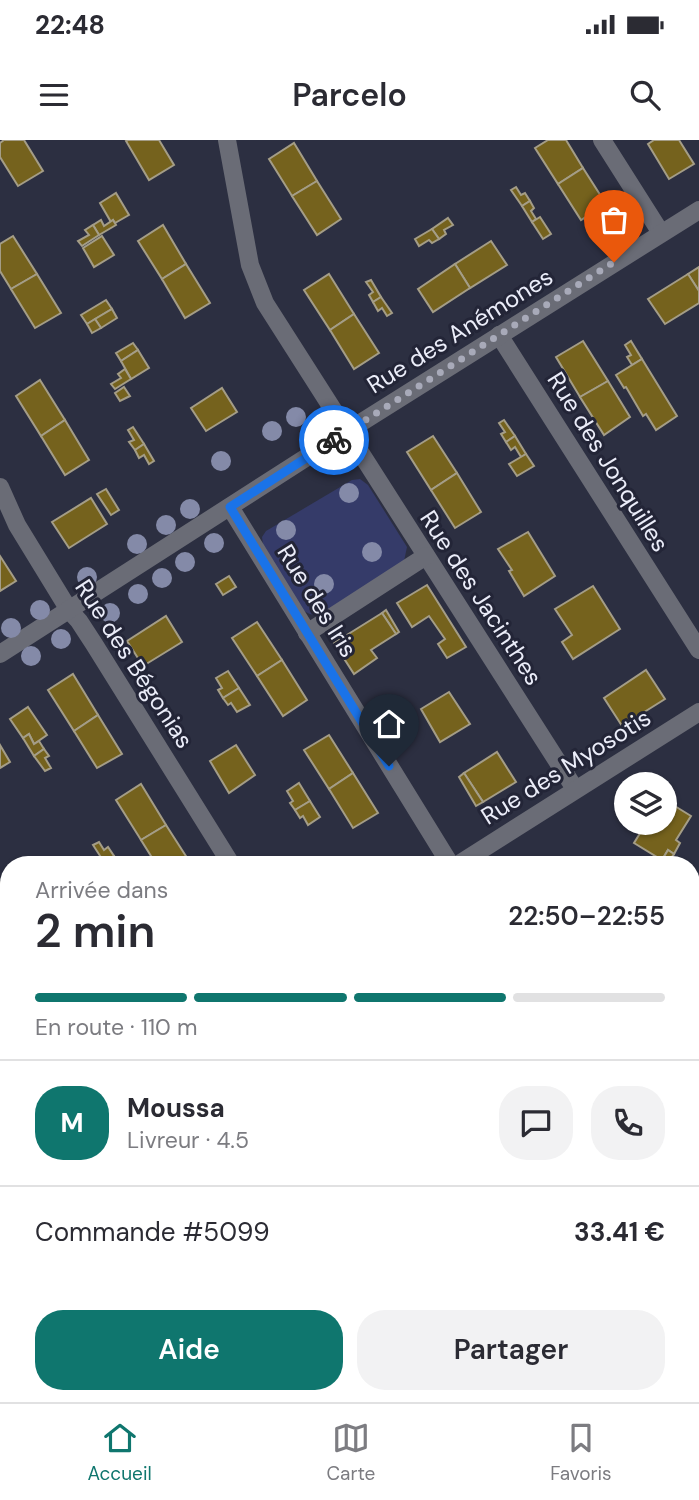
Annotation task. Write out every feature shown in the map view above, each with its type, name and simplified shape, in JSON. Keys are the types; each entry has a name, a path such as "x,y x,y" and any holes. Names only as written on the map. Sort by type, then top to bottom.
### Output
{"street":[{"name":"Rue des Jacinthes","path":"227,140 250,265 265,303 575,789"},
{"path":"602,140 660,233"},
{"name":"Rue des Anémones","path":"0,654 699,210"},
{"name":"Rue des Jonquilles","path":"499,335 699,650"},
{"name":"Rue des Bégonias","path":"0,487 17,525 69,610 94,644 226,856"},
{"name":"Rue des Iris","path":"230,507 445,856"},
{"path":"307,633 426,556"},
{"name":"Rue des Myosotis","path":"471,856 699,712"}],"shaded area":[{"path":"360,479 368,485 407,547 404,561 320,615 310,614 298,606 263,545 262,537 266,531 352,480"}],"building":[{"path":"4,140 24,140 43,171 18,186 0,157 0,143"},
{"path":"159,140 174,165 149,180 126,141"},
{"path":"548,140 566,140 583,168 558,184 535,148"},
{"path":"654,140 679,140 694,164 669,179 648,144"},
{"path":"294,143 317,181 292,196 269,159"},
{"path":"583,168 606,204 581,220 558,184"},
{"path":"317,181 341,219 317,235 292,196"},
{"path":"516,187 521,195 525,193 530,201 522,206 511,190"},
{"path":"116,193 129,215 115,223 113,220 111,222 100,203"},
{"path":"530,201 534,208 531,211 536,219 532,222 522,206"},
{"path":"540,217 551,234 543,239 532,222"},
{"path":"448,218 453,225 444,230 446,234 439,239 432,229"},
{"path":"101,220 104,226 113,220 116,225 99,235 93,225"},
{"path":"93,225 99,235 82,246 78,241 89,235 85,230"},
{"path":"163,225 186,264 162,279 138,241"},
{"path":"432,229 439,239 432,243 429,240 419,246 415,239"},
{"path":"13,236 37,274 11,289 0,271 0,244"},
{"path":"102,236 114,255 94,267 83,248"},
{"path":"491,241 507,265 470,288 455,264"},
{"path":"186,264 210,303 185,318 162,279"},
{"path":"455,264 470,288 433,312 418,289"},
{"path":"699,267 699,291 688,274"},
{"path":"37,274 61,313 35,328 11,289"},
{"path":"329,274 354,314 330,330 304,290"},
{"path":"688,274 699,291 699,303 665,324 648,299"},
{"path":"371,280 381,297 373,302 369,295 373,292 366,282"},
{"path":"381,297 392,313 387,316 382,308 378,311 373,302"},
{"path":"106,300 112,309 87,324 81,315"},
{"path":"112,309 117,318 101,328 95,319"},
{"path":"354,314 379,353 354,369 330,330"},
{"path":"95,319 101,328 92,333 87,324"},
{"path":"583,341 608,381 580,397 556,357"},
{"path":"631,341 642,359 632,365 627,357 631,355 625,345"},
{"path":"133,343 138,350 121,361 116,353"},
{"path":"138,350 149,368 131,379 121,361"},
{"path":"642,359 677,416 656,430 646,414 643,416 616,375"},
{"path":"125,369 131,379 115,389 111,384 121,378 118,374"},
{"path":"40,380 65,420 41,436 16,396"},
{"path":"608,381 630,417 604,435 580,397"},
{"path":"124,387 130,396 120,401 115,393"},
{"path":"222,388 237,412 206,431 191,408"},
{"path":"65,420 89,460 65,475 41,436"},
{"path":"504,420 515,436 506,442 501,434 505,432 499,423"},
{"path":"133,427 144,444 135,450 129,442 134,440 128,430"},
{"path":"433,436 457,473 431,490 407,452"},
{"path":"515,436 526,454 521,457 515,447 511,450 506,442"},
{"path":"144,444 154,461 149,464 144,455 139,458 135,450"},
{"path":"526,454 534,466 517,476 509,464"},
{"path":"457,473 481,512 455,528 431,490"},
{"path":"106,489 119,510 111,515 97,494"},
{"path":"91,498 107,524 69,548 52,522"},
{"path":"528,532 555,576 524,596 498,549"},
{"path":"0,556 16,581 0,591"},
{"path":"229,576 236,587 223,595 216,584"},
{"path":"427,585 466,647 447,658 438,644 445,639 429,616 412,627 397,603"},
{"path":"593,586 620,629 573,659 562,642 572,635 555,609"},
{"path":"386,610 399,632 396,634 382,613"},
{"path":"382,613 396,634 371,650 377,658 354,674 334,643"},
{"path":"166,616 182,642 143,666 127,641"},
{"path":"257,622 282,660 257,676 232,638"},
{"path":"282,660 307,700 283,716 257,676"},
{"path":"646,670 665,699 622,726 604,698"},
{"path":"228,671 239,688 223,698 218,690 222,688 216,678"},
{"path":"73,674 98,715 74,731 48,690"},
{"path":"239,688 250,705 237,712 231,703 228,705 223,698"},
{"path":"449,692 470,724 440,742 421,709"},
{"path":"28,707 47,735 34,744 29,734 23,738 10,719"},
{"path":"98,715 122,754 97,768 74,731"},
{"path":"29,734 34,744 39,741 44,749 34,756 23,738"},
{"path":"329,735 353,773 329,789 304,750"},
{"path":"0,745 10,762 0,768"},
{"path":"236,745 255,775 229,793 210,761"},
{"path":"44,749 49,756 45,758 51,768 45,771 34,756"},
{"path":"497,752 516,782 483,802 464,773"},
{"path":"353,773 378,813 353,828 329,789"},
{"path":"464,773 483,802 476,806 459,777"},
{"path":"299,783 310,801 295,810 287,791"},
{"path":"141,784 166,825 141,840 116,800"},
{"path":"310,801 320,817 308,825 303,816 300,818 295,810"},
{"path":"677,807 691,816 676,840 680,843 674,854 668,850 664,856 655,856 634,843 639,835 677,835"},
{"path":"166,825 186,856 151,856 141,840"},
{"path":"99,842 104,850 108,847 114,856 100,856 93,845"},
{"path":"668,850 674,854 673,856 664,856"}],"way so far":[{"path":"334,440 614,262"}],"route":[{"path":"334,440 230,507 389,766"}]}
